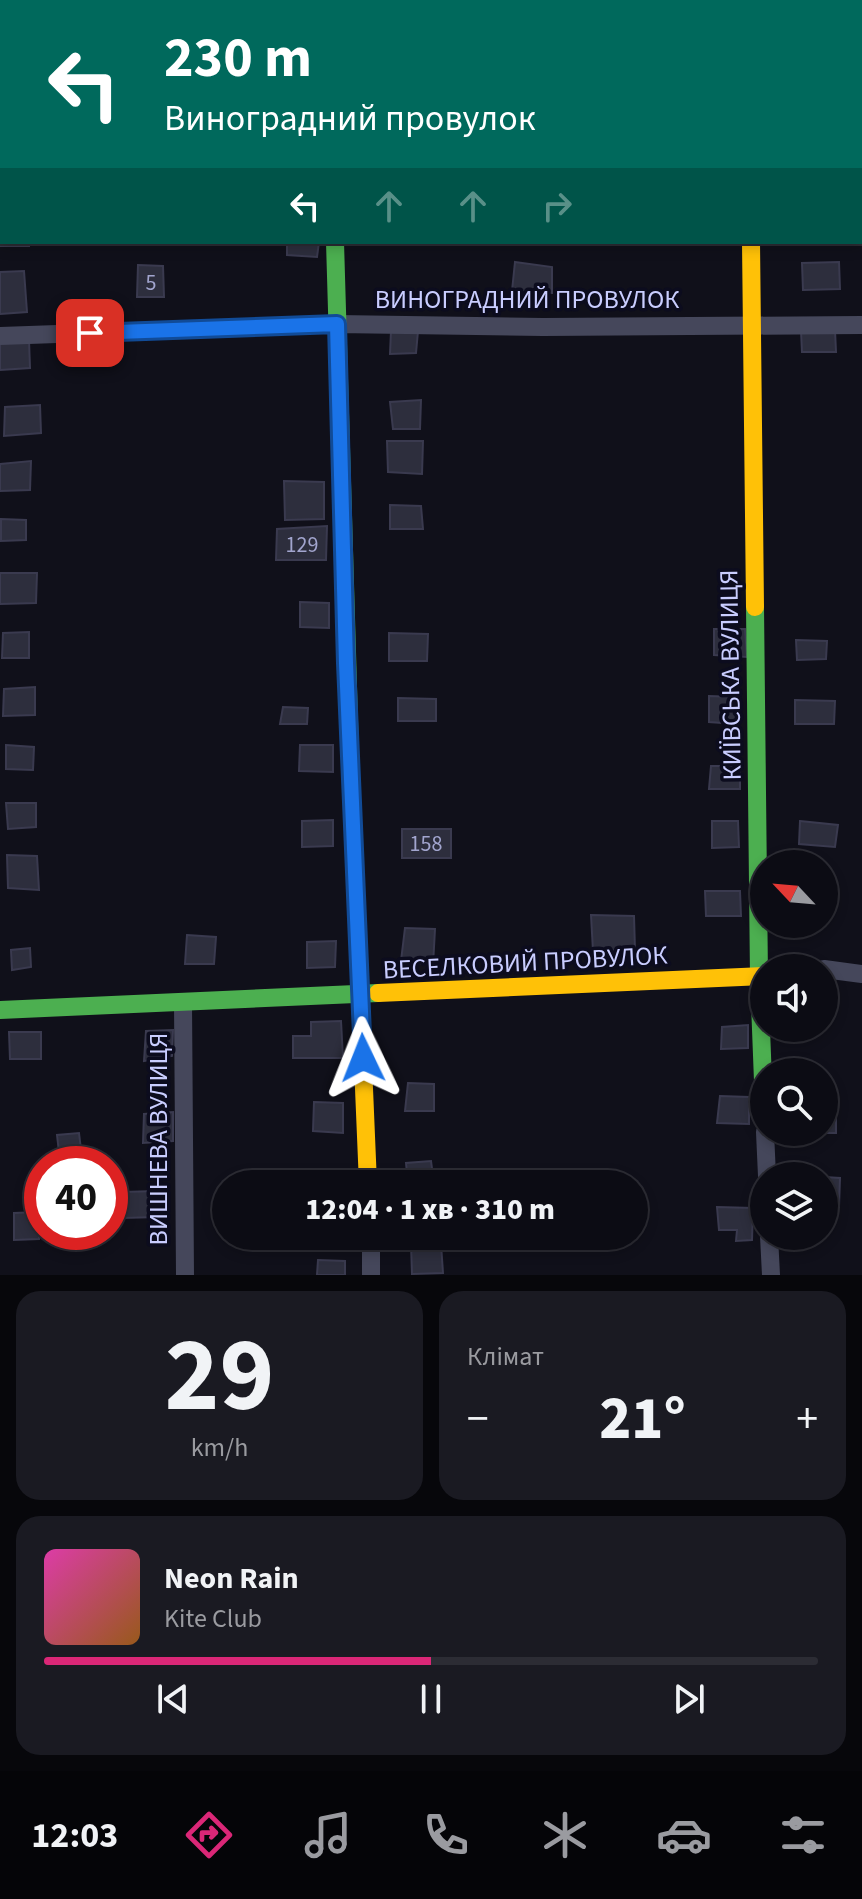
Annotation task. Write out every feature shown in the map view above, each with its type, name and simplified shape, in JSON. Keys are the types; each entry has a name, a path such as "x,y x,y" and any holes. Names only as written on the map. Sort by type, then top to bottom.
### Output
{"street":[{"path":"335,244 346,663 367,1170"},
{"name":"КИЇВСЬКА ВУЛИЦЯ","path":"751,244 761,954"},
{"name":"ВИНОГРАДНИЙ ПРОВУЛОК","path":"0,336 337,324 543,327 862,325"},
{"path":"838,971 862,974"},
{"name":"ВЕСЕЛКОВИЙ ПРОВУЛОК","path":"0,1010 750,977"},
{"name":"ВИШНЕВА ВУЛИЦЯ","path":"183,1003 185,1275"},
{"path":"371,1250 371,1275"},
{"path":"770,1250 771,1275"}],"building":[{"path":"0,244 29,244 29,246"},
{"path":"287,244 319,244 317,257 287,255"},
{"path":"515,262 552,267 552,293 512,291"},
{"path":"839,262 840,289 803,290 802,263"},
{"path":"138,265 163,266 164,297 137,297"},
{"path":"24,271 27,312 0,314 0,272"},
{"path":"835,330 836,352 802,352 801,331"},
{"path":"391,331 418,331 416,353 390,354"},
{"path":"0,340 29,340 30,368 0,370"},
{"path":"421,400 420,429 393,429 390,402"},
{"path":"40,405 41,433 4,436 5,407"},
{"path":"387,441 423,441 422,474 388,472"},
{"path":"31,461 30,490 0,491 0,464"},
{"path":"284,481 324,482 324,519 285,520"},
{"path":"390,505 421,506 423,529 390,529"},
{"path":"1,519 26,520 26,540 1,541"},
{"path":"327,526 326,560 276,560 277,529"},
{"path":"0,573 37,573 36,603 0,604"},
{"path":"300,602 329,603 329,628 300,627"},
{"path":"714,629 745,629 747,657 714,655"},
{"path":"29,632 29,658 2,658 3,633"},
{"path":"389,633 428,634 427,661 389,661"},
{"path":"796,640 827,641 826,659 797,660"},
{"path":"35,687 35,715 3,716 4,689"},
{"path":"709,696 735,697 736,724 709,722"},
{"path":"398,698 436,699 436,721 398,721"},
{"path":"795,700 835,701 834,724 795,724"},
{"path":"283,707 308,708 307,724 280,724"},
{"path":"6,745 34,747 33,770 6,769"},
{"path":"300,745 333,745 333,772 299,771"},
{"path":"711,766 740,766 740,789 709,789"},
{"path":"6,803 36,803 36,827 8,829"},
{"path":"333,820 333,846 302,847 302,821"},
{"path":"712,821 738,821 739,847 712,848"},
{"path":"800,821 838,825 835,847 799,844"},
{"path":"402,829 451,829 451,858 402,858"},
{"path":"7,855 37,856 39,890 8,888"},
{"path":"705,891 740,891 741,916 706,916"},
{"path":"591,915 634,916 635,950 593,951"},
{"path":"405,928 435,929 433,965 401,961"},
{"path":"187,935 216,937 214,964 185,964"},
{"path":"336,941 335,967 307,968 307,942"},
{"path":"30,948 31,967 12,970 11,950"},
{"path":"341,1021 343,1058 293,1058 293,1036 311,1036 311,1022"},
{"path":"748,1025 748,1048 721,1049 722,1027"},
{"path":"173,1030 172,1056 144,1061 146,1031"},
{"path":"9,1032 41,1032 41,1059 10,1059"},
{"path":"408,1083 434,1084 434,1111 405,1111"},
{"path":"720,1096 749,1097 749,1124 717,1123"},
{"path":"314,1102 343,1103 343,1133 313,1131"},
{"path":"173,1112 173,1141 143,1143 144,1114"},
{"path":"79,1133 81,1146 58,1146 57,1135"},
{"path":"431,1161 432,1170 407,1170 406,1163"},
{"path":"838,1178 840,1178 838,1207"},
{"path":"156,1191 157,1217 128,1218 128,1192"},
{"path":"717,1207 750,1208 750,1240 736,1241 737,1230 719,1230"},
{"path":"14,1213 24,1213 24,1240 14,1240"},
{"path":"411,1250 441,1250 443,1273 412,1274"},
{"path":"318,1260 345,1261 345,1275 317,1275"}],"traffic: fast":[{"path":"335,244 350,754"},
{"path":"755,607 762,1058"},
{"path":"0,1010 378,993"}],"traffic: slow":[{"path":"751,244 755,607"},
{"path":"350,754 367,1170"},
{"path":"378,993 750,977"}],"route":[{"path":"90,333 337,324 346,663 363,1058"}]}
